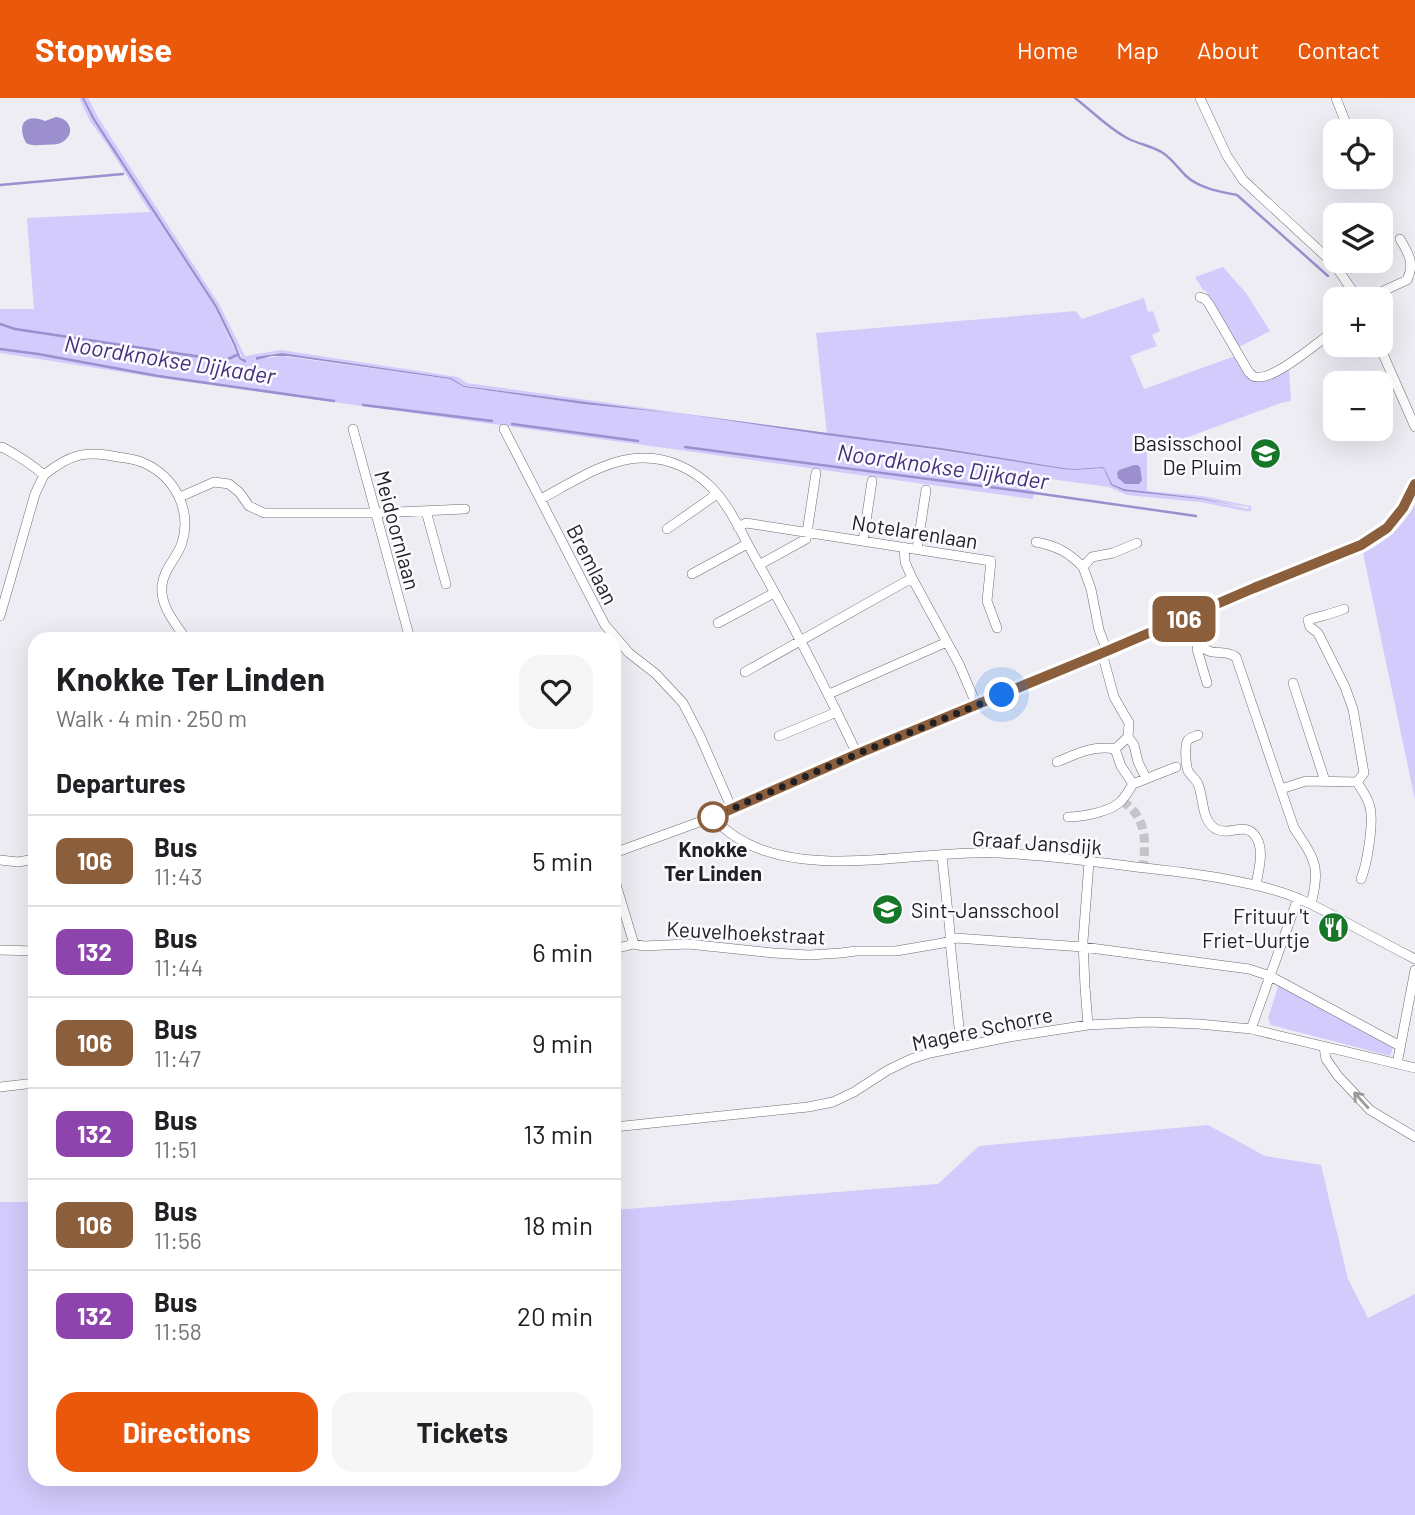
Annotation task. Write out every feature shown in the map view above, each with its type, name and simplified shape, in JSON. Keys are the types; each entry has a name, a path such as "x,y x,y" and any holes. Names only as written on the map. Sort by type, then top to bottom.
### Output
{"street":[{"path":"1200,98 1227,156 1243,180 1335,265 1350,287"},
{"path":"1336,98 1344,119"},
{"path":"1393,287 1407,281 1414,267 1400,239"},
{"path":"1200,297 1205,299 1214,312 1248,371 1256,377 1279,370 1323,339"},
{"path":"1383,357 1415,427"},
{"name":"Meidoornlaan","path":"353,429 408,632"},
{"name":"Bremlaan","path":"504,429 611,632"},
{"path":"0,448 12,452 44,475"},
{"path":"0,615 35,494 44,475 71,457 84,453 100,453 145,463 164,475 180,497 185,520 182,544 165,574 162,586 164,604 182,632"},
{"path":"541,499 608,464 625,459 643,457 661,460 688,469 699,476 717,494 738,527 801,640 857,754"},
{"path":"759,565 806,539 816,473"},
{"path":"863,541 872,481"},
{"path":"180,497 214,482 229,484 249,506 264,513 375,513 465,509"},
{"path":"621,850 713,817 857,754 1361,545 1387,528 1403,508 1415,484"},
{"path":"916,549 926,491"},
{"path":"667,529 717,494"},
{"path":"426,511 446,584"},
{"name":"Notelarenlaan","path":"738,527 746,523 991,561 987,601 997,628"},
{"path":"1036,542 1060,548 1083,568 1091,589 1114,697 1129,723 1128,737 1134,745 1146,778"},
{"path":"1083,568 1092,557 1138,543"},
{"path":"692,574 747,544"},
{"path":"904,547 905,562 912,578 959,664 977,706"},
{"path":"745,672 912,578"},
{"path":"719,623 775,593"},
{"path":"1344,608 1331,615 1324,614 1308,620 1310,627 1318,633 1353,709 1364,773 1357,782"},
{"path":"1189,617 1198,641 1207,651 1229,652 1237,657 1294,828 1311,853 1316,867 1316,885 1311,904"},
{"path":"1198,641 1197,649 1207,683"},
{"path":"829,694 947,642"},
{"name":"Bremlaan","path":"621,644 656,674 683,703 732,809"},
{"path":"1293,683 1325,781"},
{"path":"779,736 837,712"},
{"path":"1198,735 1187,742 1185,756 1188,771 1198,784 1207,818 1213,827 1225,831 1246,828 1258,840 1261,852 1256,886"},
{"path":"1115,749 1128,737"},
{"path":"1057,762 1091,748 1115,749"},
{"path":"1115,749 1121,766 1133,784"},
{"path":"1177,767 1179,760 1185,756"},
{"path":"1068,817 1082,817 1116,805 1122,801 1133,784 1177,767"},
{"path":"1177,767 1188,771"},
{"path":"1281,789 1306,781 1357,782"},
{"path":"1357,782 1371,814 1367,859 1361,879"},
{"name":"Graaf Jansdijk","path":"713,817 740,839 780,856 822,860 873,860 998,853 1207,876 1298,898 1415,959"},
{"path":"942,856 961,1046"},
{"path":"0,860 28,860"},
{"path":"1088,1025 1083,947 1089,862"},
{"path":"1251,1029 1298,898"},
{"path":"621,901 634,944"},
{"name":"Keuvelhoekstraat","path":"621,947 634,944 688,944 809,955 896,951 956,938 1083,947 1249,969 1270,976 1400,1046"},
{"path":"0,950 28,951"},
{"path":"1397,1064 1415,970"},
{"name":"Magere Schorre","path":"621,1126 808,1107 833,1102 888,1070 930,1053 1088,1025 1143,1022 1251,1029 1415,1068"},
{"path":"1324,1047 1326,1059 1338,1076 1370,1110 1415,1137"},
{"path":"0,1087 28,1084"}],"shaded area":[{"path":"79,98 82,98 93,120 215,307 239,359 243,359 217,306 84,98 88,98 219,304 245,356 281,350 458,377 467,383 823,433 824,431 825,434 685,414 1075,470 1102,468 1111,485 1124,491 1200,499 1248,509 1249,507 1200,498 1124,489 1112,484 1103,467 1063,468 941,448 827,434 816,333 1076,311 1082,319 1144,298 1148,312 1153,311 1160,331 1152,335 1157,346 1130,356 1144,389 1235,356 1248,377 1257,382 1289,369 1291,401 1147,452 1147,491 1202,496 1251,506 1251,511 1245,511 1200,502 1127,495 1109,487 1036,477 1033,499 160,378 0,353 0,309 34,309 27,218 150,212 90,121","holes":["282,353 451,378 464,386 671,413 464,387 450,379 282,356 257,359"]},
{"path":"82,98 217,306 241,358 246,360 246,363 239,359 215,307 93,120"},
{"path":"56,117 69,126 70,134 64,141 59,144 26,143 22,130 28,119 45,121"},
{"path":"1223,267 1246,293 1270,331 1239,347 1195,277"},
{"path":"282,353 451,378 464,386 672,413 583,404 464,387 450,379 288,356 256,360 256,357"},
{"path":"685,414 941,448 1063,468 1103,467 1112,484 1124,489 1200,498 1249,508 1200,499 1124,491 1111,485 1102,468 1075,470 1063,469"},
{"path":"1134,465 1140,467 1142,480 1139,484 1125,484 1118,478 1117,473"},
{"path":"1415,504 1415,800 1363,553 1393,533"},
{"path":"1279,984 1385,1041 1393,1048 1390,1056 1271,1025 1268,1018"},
{"path":"1208,1125 1265,1156 1321,1165 1348,1279 1368,1318 1415,1294 1415,1515 0,1515 0,1202 28,1202 28,1486 621,1486 621,1209 938,1184 979,1146"}],"waterway":[{"path":"1075,98 1120,134 1163,153 1197,184 1237,195 1328,276"},
{"path":"0,185 123,174"},
{"path":"0,324 15,329 215,359 226,360 237,355"},
{"name":"Noordknokse Dijkader","path":"0,349 158,376 334,401"},
{"name":"Noordknokse Dijkader","path":"363,405 492,421"},
{"name":"Noordknokse Dijkader","path":"512,424 638,441"},
{"name":"Noordknokse Dijkader","path":"685,447 1196,516"}],"tunnel":[{"path":"1122,801 1136,814 1143,830 1143,868"}],"bus line":[{"name":"106","path":"713,817 857,754 1361,545 1387,528 1403,508 1415,484"}],"place":[{"name":"Basisschool De Pluim","path":"1265,454"},
{"name":"Knokke Ter Linden","path":"713,817"},
{"name":"Sint-Jansschool","path":"888,909"},
{"name":"Frituur 't Friet-Uurtje","path":"1333,927"}],"route":[{"path":"713,817 1002,695"}]}
